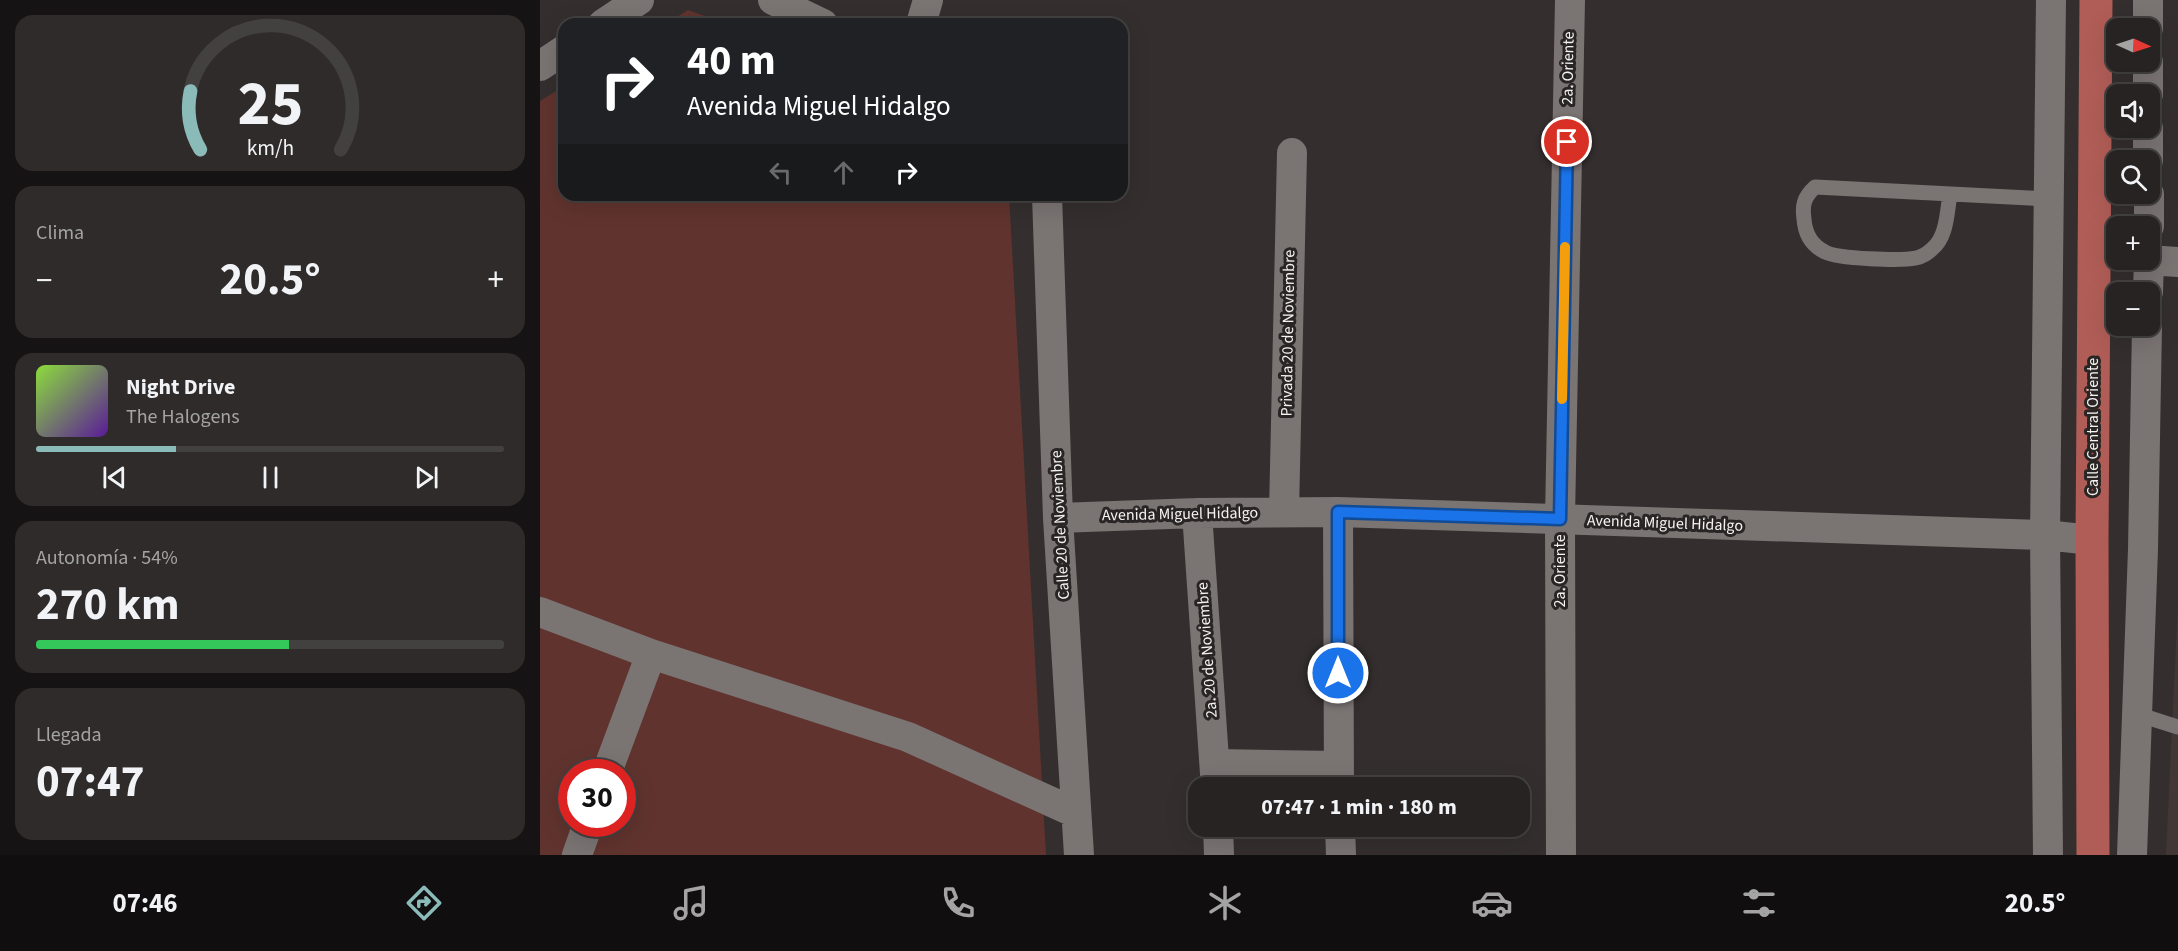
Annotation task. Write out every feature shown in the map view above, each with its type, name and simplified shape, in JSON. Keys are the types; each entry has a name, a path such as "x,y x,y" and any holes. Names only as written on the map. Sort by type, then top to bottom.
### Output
{"main road":[{"name":"Calle Central Oriente","path":"2093,855 2092,540 2096,0"}],"street":[{"path":"612,18 639,0"},
{"path":"773,0 810,18"},
{"path":"923,18 928,0"},
{"name":"2a. Oriente","path":"1561,855 1560,519 1570,0"},
{"path":"2048,855 2045,535 2051,0"},
{"path":"2148,0 2148,18"},
{"path":"540,66 558,54"},
{"name":"Privada 20 de Noviembre","path":"1284,512 1292,153"},
{"name":"Calle 20 de Noviembre","path":"1047,201 1058,518 1079,855"},
{"path":"2160,261 2178,262"},
{"path":"2132,855 2143,549 2147,336"},
{"path":"1216,776 1339,777 1338,512"},
{"name":"Avenida Miguel Hidalgo","path":"1058,518 1197,513 1338,512 2045,535 2092,540"},
{"name":"2a. 20 de Noviembre","path":"1197,513 1216,776"},
{"path":"540,612 651,654 908,737 1076,813"},
{"path":"613,759 651,654"},
{"path":"577,855 583,837"},
{"path":"1218,837 1219,855"},
{"path":"1340,837 1341,855"}],"lane":[{"path":"1950,194 1944,233 1933,249 1917,258 1846,258 1825,252 1813,243 1805,232 1803,206 1807,194 1815,187 2049,199"},
{"path":"2137,714 2178,727"}],"shaded area":[{"path":"688,10 710,18 675,18"},
{"path":"558,90 558,201 1009,201 1046,855 540,855 540,101"},
{"path":"2178,605 2178,855 2166,855"}],"slow traffic":[{"path":"1562,399 1565,247"}],"route":[{"path":"1338,673 1338,512 1560,519 1567,142"}]}
